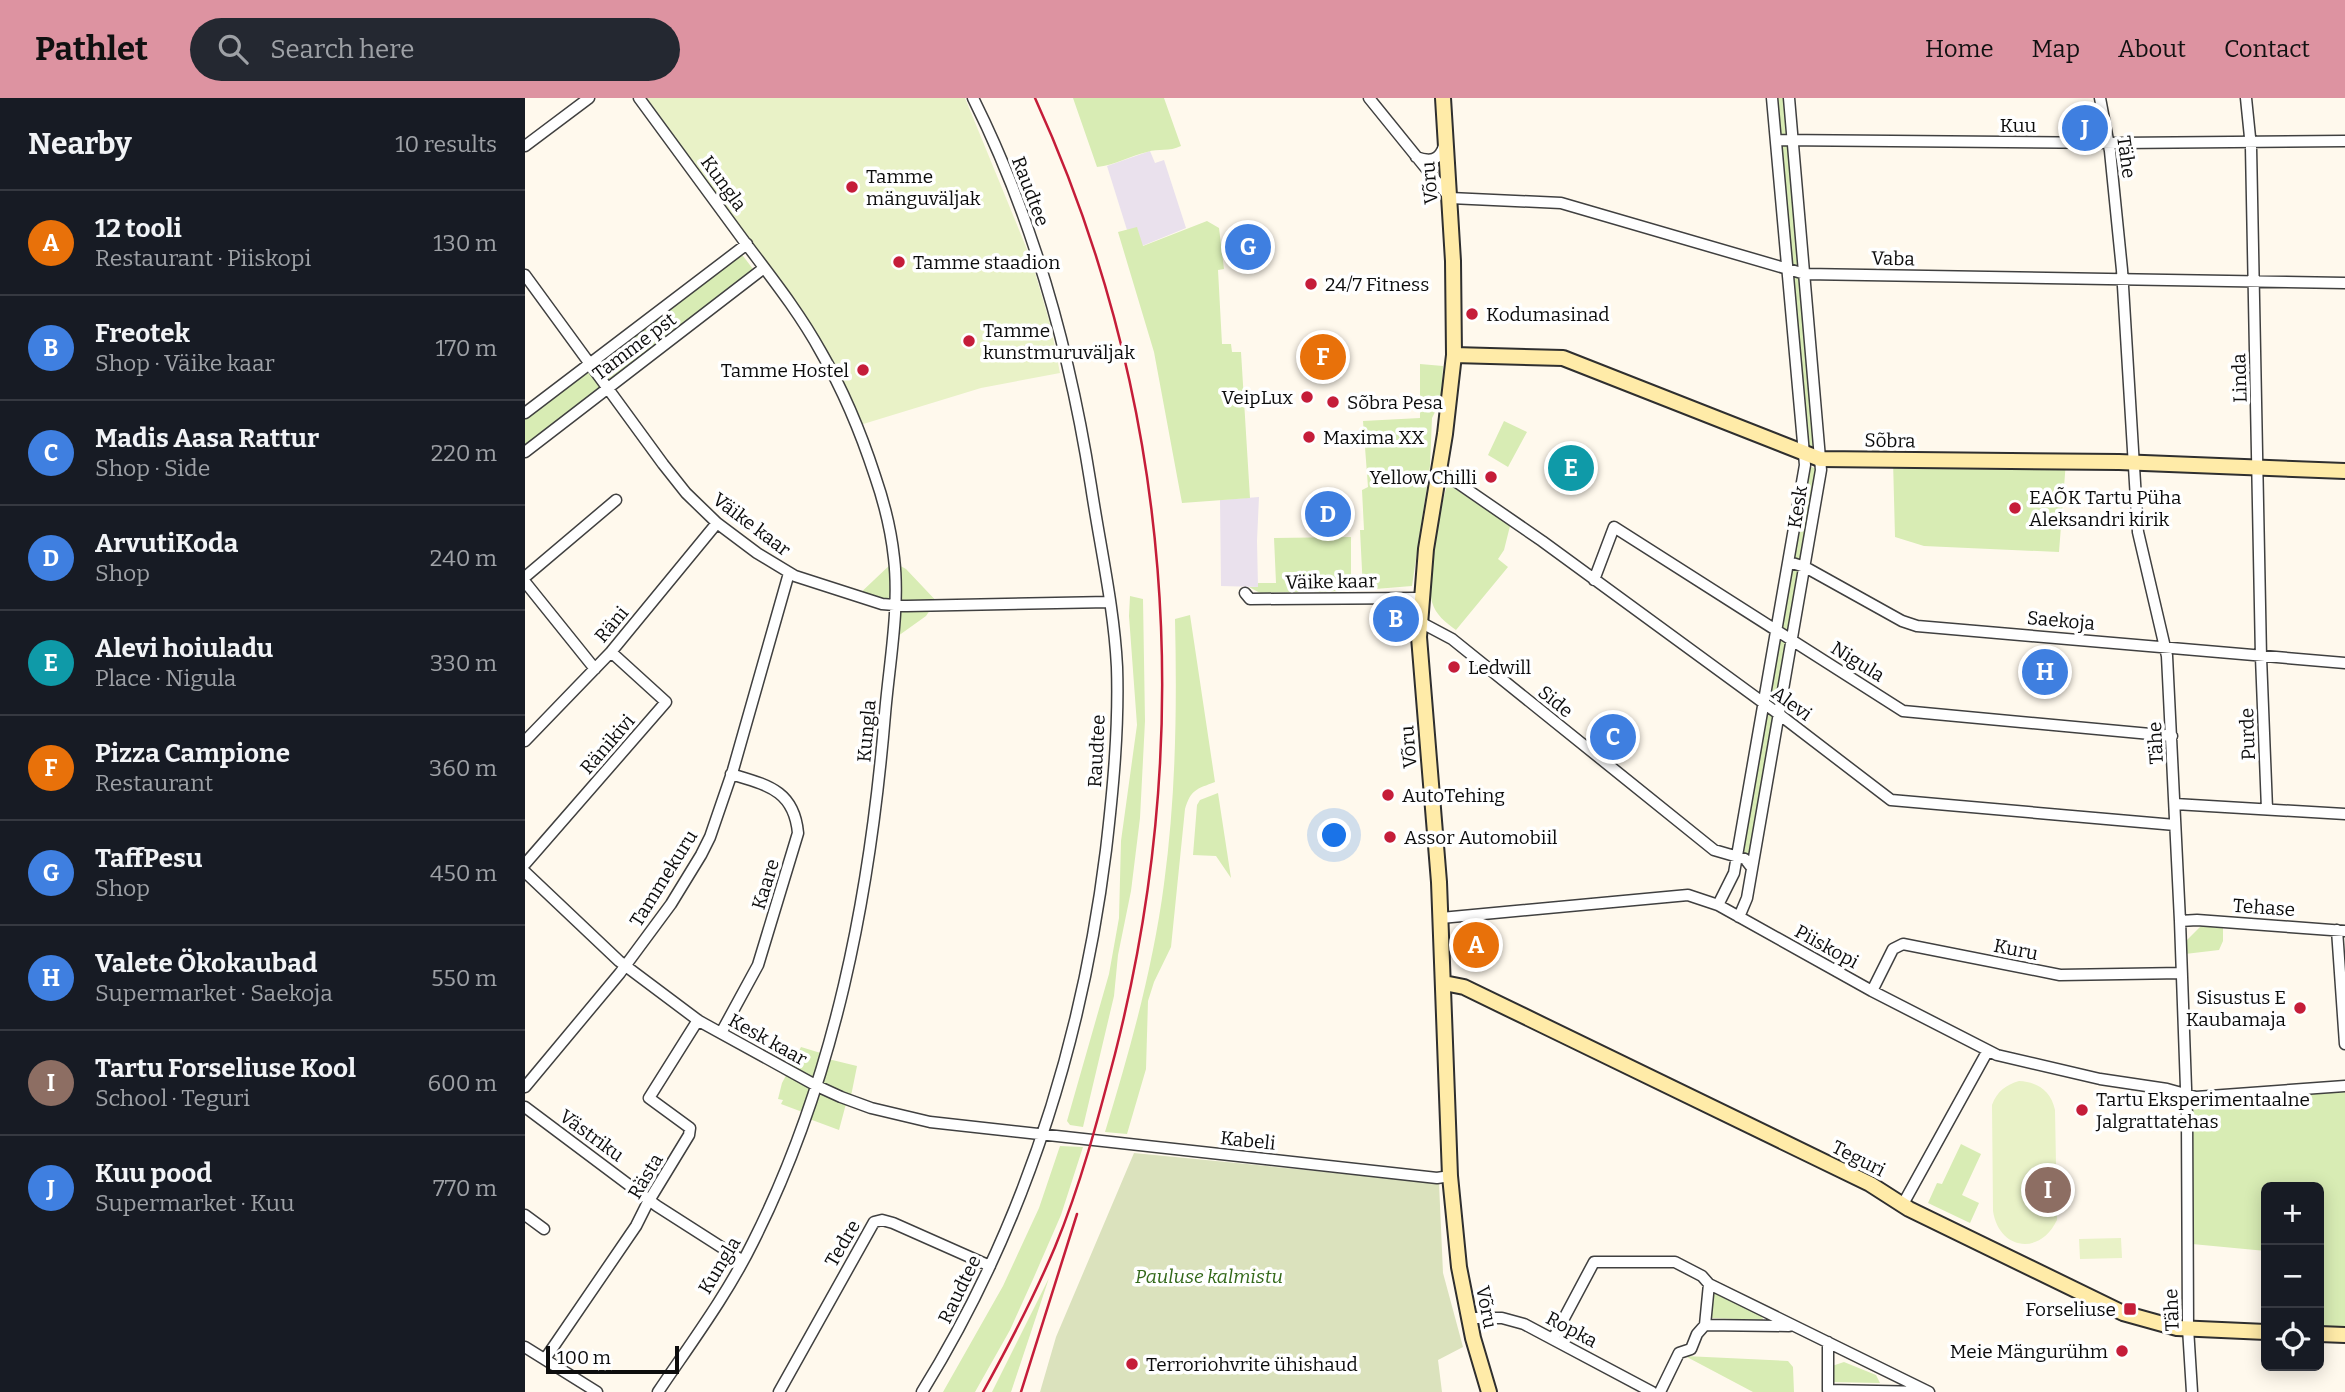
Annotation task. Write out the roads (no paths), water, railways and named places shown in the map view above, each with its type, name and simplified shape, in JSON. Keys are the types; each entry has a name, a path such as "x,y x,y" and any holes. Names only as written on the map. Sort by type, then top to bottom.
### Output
{"street":[{"path":"525,146 589,98"},
{"name":"Kungla","path":"639,98 793,307 820,350 841,388 874,473 895,560 894,605 879,784 838,1018 817,1086 780,1183 743,1261 658,1392"},
{"name":"Raudtee","path":"922,1392 956,1335 991,1266 1043,1134 1071,1045 1103,869 1111,800 1117,699 1115,641 1109,602 1077,406 1061,337 1032,241 998,153 973,98"},
{"path":"1369,98 1450,198"},
{"name":"Võru","path":"1443,98 1450,198 1454,355 1420,598 1419,637 1441,918 1450,1176 1459,1267 1469,1318 1489,1392"},
{"name":"Kesk","path":"1718,905 1734,873 1805,465 1772,98"},
{"name":"Kesk","path":"1739,917 1747,898 1821,470 1789,98"},
{"name":"Tähe","path":"2100,98 2108,143 2123,279 2138,532 2165,649 2172,736 2186,1094 2188,1328 2192,1392"},
{"name":"Linda","path":"2246,98 2251,143 2261,657"},
{"name":"Kuu","path":"1776,140 2108,143 2345,141"},
{"path":"1416,157 1434,160 1445,142"},
{"name":"Vaba","path":"1450,198 1561,203 1805,274 2345,282"},
{"name":"Tamme pst","path":"525,413 747,244"},
{"name":"Tamme pst","path":"525,452 764,268"},
{"name":"Väike kaar","path":"525,275 686,493 717,523 757,554 789,573 882,604 1109,602"},
{"name":"Sõbra","path":"1454,355 1563,358 1820,459 2134,462 2345,471"},
{"name":"Alevi","path":"1439,470 1492,505 1780,715 1891,800 2175,825"},
{"path":"595,669 525,580 616,500"},
{"name":"Räni","path":"525,741 611,652 717,523"},
{"name":"Nigula","path":"1594,580 1614,527 1903,710 2172,736"},
{"name":"Saekoja","path":"1789,562 1805,567 1902,621 1917,626 2345,663"},
{"name":"Tammekuru","path":"525,1087 625,966 671,904 701,855 710,837 731,774 789,573"},
{"name":"Väike kaar","path":"1245,593 1250,599 1420,598"},
{"name":"Side","path":"1419,622 1452,639 1714,850 1725,855 1737,855"},
{"name":"Ränikivi","path":"525,864 666,702 611,652"},
{"name":"Purde","path":"2261,657 2267,809"},
{"name":"Kaare","path":"721,1033 758,965 799,833 797,818 790,803 773,787 731,774"},
{"path":"2175,804 2345,814"},
{"path":"1737,855 1745,859 1752,868"},
{"name":"Kesk kaar","path":"525,872 625,966 698,1020 817,1086 871,1108 930,1122 1043,1134"},
{"name":"Piiskopi","path":"1441,918 1688,895 1718,905 1987,1052 2100,1079 2167,1089 2196,1097 2345,1086"},
{"name":"Tehase","path":"2180,921 2341,931"},
{"path":"2341,931 2345,1044"},
{"name":"Kuru","path":"1872,990 1893,949 1903,944 2060,975 2182,973"},
{"name":"Teguri","path":"1444,983 1464,987 1870,1184 1903,1204 2123,1314 2165,1326 2261,1332"},
{"name":"Rästa","path":"545,1359 624,1246 689,1135 690,1128 649,1098 698,1020"},
{"path":"1903,1204 1987,1052"},
{"name":"Västriku","path":"525,1107 650,1200 743,1261"},
{"name":"Kabeli","path":"1043,1134 1437,1178 1450,1176"},
{"path":"525,1214 544,1229"},
{"name":"Tedre","path":"779,1392 874,1222 882,1220 893,1223 991,1266"},
{"path":"1553,1339 1594,1262 1675,1262 1702,1276 1709,1284 1929,1392"},
{"path":"1660,1392 1679,1353 1691,1349 1697,1334 1705,1325 1709,1284"},
{"name":"Ropka","path":"1469,1318 1486,1316 1513,1320 1652,1392"},
{"path":"1705,1325 1795,1326"},
{"path":"2324,1334 2345,1335"},
{"path":"1828,1342 1828,1390 1929,1392"},
{"path":"525,1347 597,1392"}],"railway":[{"path":"983,1392 1030,1302 1064,1223 1088,1151 1115,1054 1141,933 1157,811 1162,690 1157,569 1143,449 1117,330 1081,213 1035,98"},
{"path":"1021,1392 1077,1214"}],"place":[{"name":"Kuu pood","path":"2085,128"},
{"name":"Tamme mänguväljak","path":"852,187"},
{"name":"TaffPesu","path":"1248,247"},
{"name":"Tamme staadion","path":"899,262"},
{"name":"24/7 Fitness","path":"1311,284"},
{"name":"Kodumasinad","path":"1472,314"},
{"name":"Tamme kunstmuruväljak","path":"969,341"},
{"name":"Pizza Campione","path":"1323,357"},
{"name":"Tamme Hostel","path":"863,370"},
{"name":"VeipLux","path":"1307,397"},
{"name":"Sõbra Pesa","path":"1333,402"},
{"name":"Maxima XX","path":"1309,437"},
{"name":"Alevi hoiuladu","path":"1571,468"},
{"name":"Yellow Chilli","path":"1491,477"},
{"name":"EAÕK Tartu Püha Aleksandri kirik","path":"2015,508"},
{"name":"ArvutiKoda","path":"1328,514"},
{"name":"Freotek","path":"1396,619"},
{"name":"Ledwill","path":"1454,667"},
{"name":"Valete Ökokaubad","path":"2045,672"},
{"name":"Madis Aasa Rattur","path":"1613,737"},
{"name":"AutoTehing","path":"1388,795"},
{"name":"Assor Automobiil","path":"1390,837"},
{"name":"12 tooli","path":"1476,945"},
{"name":"Sisustus E Kaubamaja","path":"2300,1008"},
{"name":"Tartu Eksperimentaalne Jalgrattatehas","path":"2082,1110"},
{"name":"Tartu Forseliuse Kool","path":"2048,1190"},
{"name":"Forseliuse","path":"2130,1309"},
{"name":"Meie Mängurühm","path":"2122,1351"},
{"name":"Terroriohvrite ühishaud","path":"1132,1364"}],"park label":[{"name":"Pauluse kalmistu","path":"1209,1276"}]}
